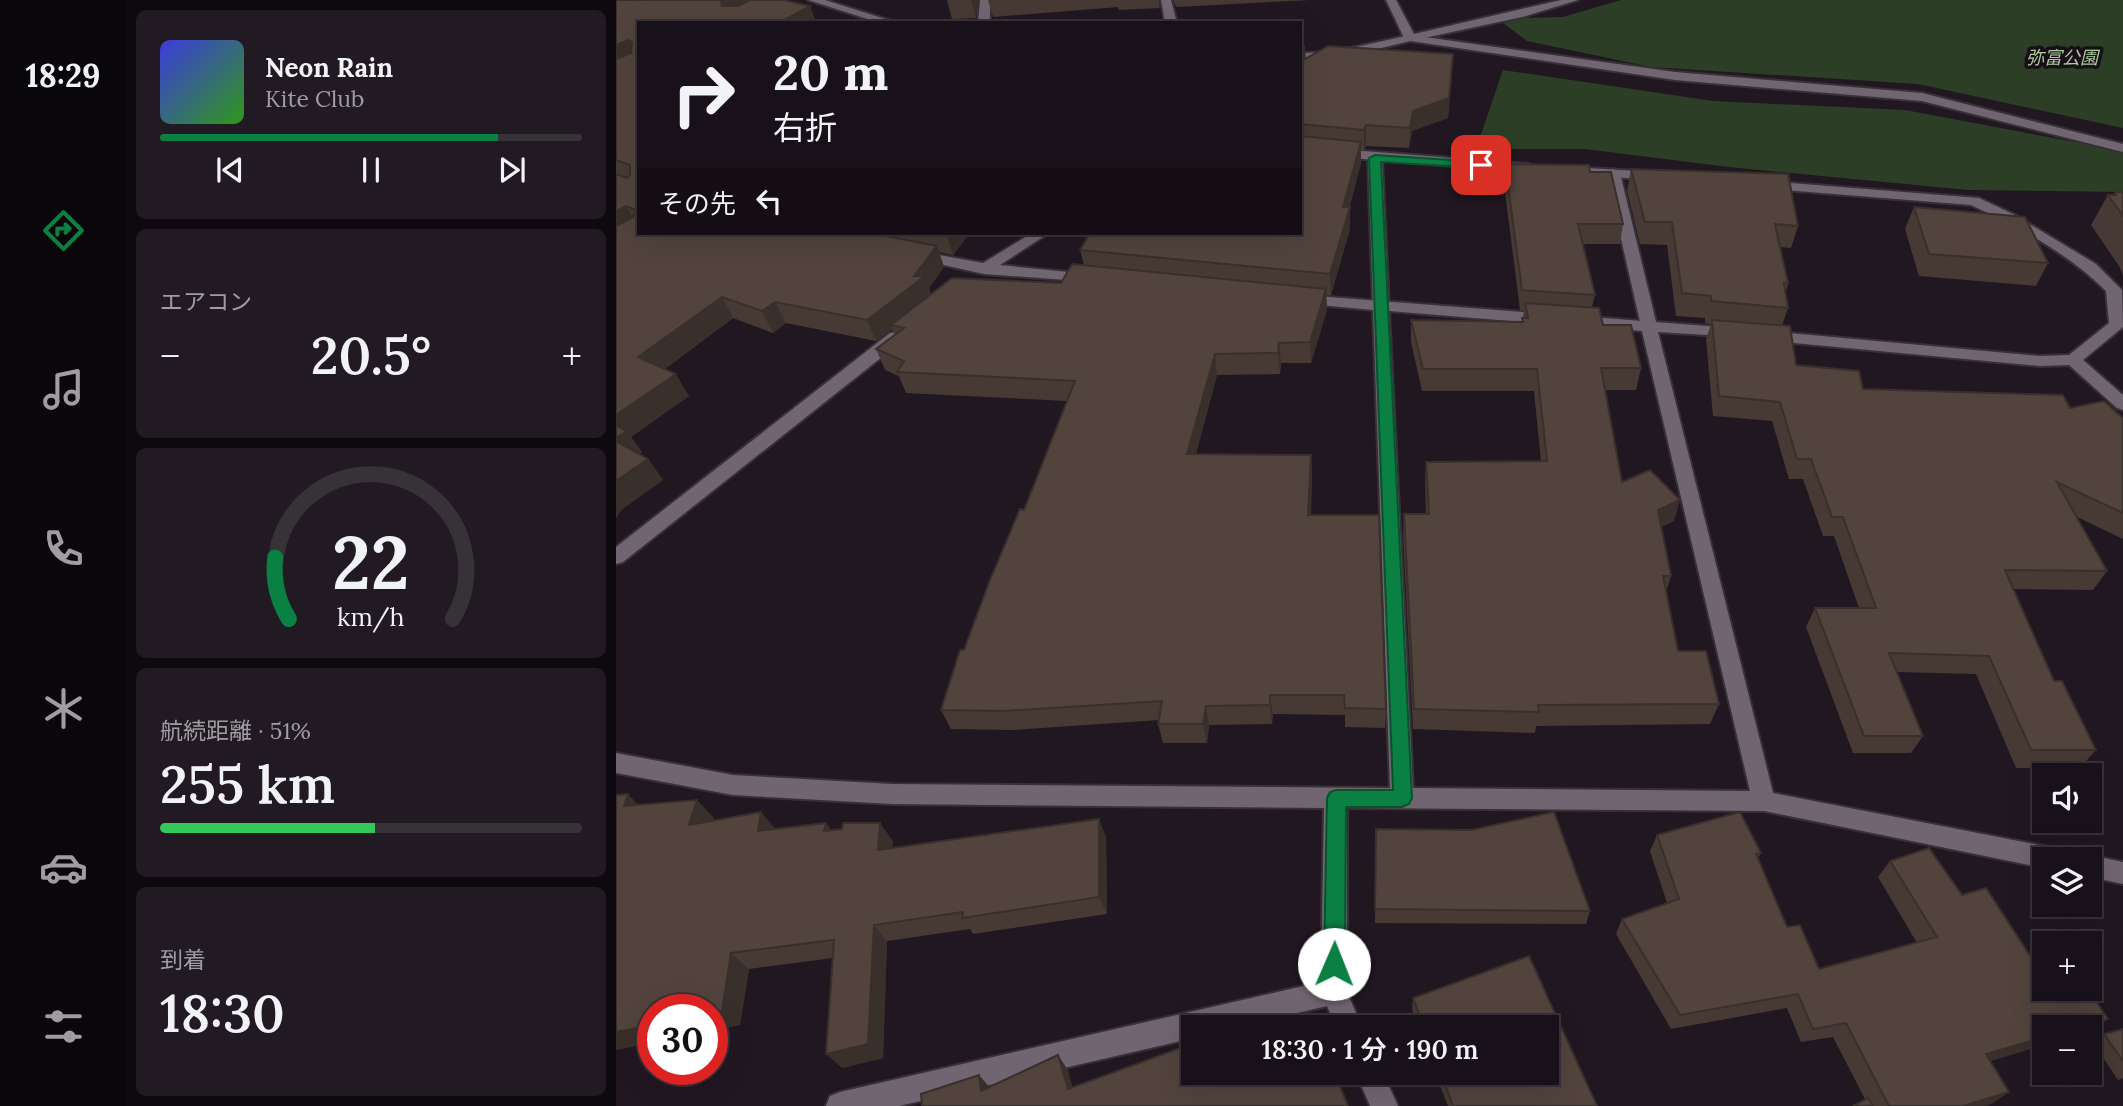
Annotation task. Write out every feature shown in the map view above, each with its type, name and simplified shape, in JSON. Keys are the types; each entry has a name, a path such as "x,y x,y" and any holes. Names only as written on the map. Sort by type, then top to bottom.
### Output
{"street":[{"path":"813,0 886,21"},
{"path":"984,21 985,0"},
{"path":"1166,0 1171,21"},
{"path":"1391,0 1410,38"},
{"path":"1302,57 1333,56 1573,0"},
{"path":"1410,38 1675,76 1922,97 2123,148"},
{"path":"1311,69 1333,56"},
{"path":"1302,150 1375,158 1547,169"},
{"path":"1375,158 1402,798"},
{"path":"1573,171 1668,177"},
{"path":"1613,173 1764,801"},
{"path":"1286,299 1381,309 1649,326 2040,361 2073,360 2117,324 2114,290 2091,267 2008,217 1974,201 1752,184"},
{"path":"963,285 984,268 1039,235"},
{"path":"902,252 984,268 1108,281"},
{"path":"616,557 909,327"},
{"path":"2073,360 2123,404"},
{"path":"616,763 733,785 892,794 1764,801 2032,855"},
{"path":"1336,798 1334,992 1344,1015"},
{"path":"2102,869 2123,873"},
{"path":"839,1106 1334,992"},
{"path":"1374,1085 1384,1106"}],"green space":[{"name":"弥富公園","path":"1621,0 2123,0 2123,128 1918,84 1651,67 1527,41 1503,23 1521,18 1563,17"},
{"path":"1503,70 1713,101 1905,110 2096,146 2123,152 2123,192 1968,190 1729,167 1585,149 1476,149"}],"building":[{"path":"616,0 724,0 721,1 722,6 738,6 750,0 784,0 810,6 783,21 637,21 637,235 880,235 937,246 914,276 925,276 867,320 775,302 762,311 722,297 638,357 676,374 616,415 616,226 633,217 636,210 626,206 616,211 616,174 627,178 630,175 630,165 616,160 616,59 631,53 632,42 628,40 616,45"},
{"path":"1328,46 1453,54 1449,98 1413,111 1410,128 1366,125 1364,130 1302,124 1302,61"},
{"path":"1302,136 1361,142 1343,207 1350,207 1330,274 1080,250 1089,235 1302,235"},
{"path":"1505,164 1589,165 1590,172 1611,172 1623,224 1578,224 1595,295 1522,290"},
{"path":"1631,169 1788,174 1798,226 1775,224 1788,283 1784,283 1788,308 1711,301 1711,296 1682,293 1672,222 1645,222"},
{"path":"2115,192 2123,192 2123,216 2108,195 2116,195"},
{"path":"1914,207 2025,217 2048,263 1929,254"},
{"path":"1072,264 1326,289 1310,342 1279,343 1278,353 1215,354 1187,454 1311,455 1308,515 1379,515 1386,709 1345,708 1344,695 1270,695 1270,705 1206,706 1203,724 1158,724 1162,701 1004,711 941,710 960,650 964,650 1020,509 1024,510 1075,381 897,372 904,361 876,349 904,328 891,325 952,278 1061,283"},
{"path":"1525,303 1599,308 1603,325 1631,325 1641,368 1601,368 1622,482 1650,470 1680,500 1658,510 1671,576 1663,576 1678,651 1706,651 1719,704 1538,705 1539,712 1414,709 1404,514 1429,514 1426,462 1547,461 1537,369 1423,369 1411,320 1523,322 1522,318 1528,318"},
{"path":"1712,320 1790,326 1796,365 1859,371 1863,389 2063,395 2070,408 2104,401 2123,418 2123,513 2057,482 2107,571 2005,570 2054,681 2062,681 2096,750 2031,750 1989,656 1889,653 1923,736 1864,736 1815,608 1876,608 1843,517 1832,517 1811,459 1797,459 1780,402 1719,396"},
{"path":"616,425 627,431 616,438"},
{"path":"616,441 648,459 616,481"},
{"path":"628,794 624,806 697,800 689,825 761,812 758,831 826,823 824,831 842,829 843,823 880,823 878,850 1099,819 1099,897 962,918 963,912 874,925 868,1044 826,1054 834,940 731,953 725,994 637,994 637,1028 616,1032 616,795"},
{"path":"1554,812 1590,911 1375,909 1376,829 1471,830"},
{"path":"1740,812 1761,853 1756,854 1787,927 1800,925 1819,969 1937,937 1890,861 1929,848 1962,895 1986,888 2032,958 2032,1001 2096,1001 2108,1019 2102,1021 2102,1015 2032,1015 2032,1041 1986,1054 2009,1092 1963,1106 1889,1106 1846,1023 1813,1029 1798,994 1680,1015 1622,919 1679,899 1657,835"},
{"path":"1529,956 1556,1015 1419,1015 1413,998"},
{"path":"1559,1022 1597,1106 1453,1106 1445,1085 1559,1085"},
{"path":"2123,1029 2123,1061 2104,1034"},
{"path":"1181,1048 1181,1085 1340,1085 1348,1106 922,1106 921,1094 979,1075 981,1091 1058,1055 1068,1089"},
{"path":"1868,1098 1873,1106 1853,1106"}],"route":[{"path":"1334,964 1336,798 1402,798 1375,158 1481,165"}]}
